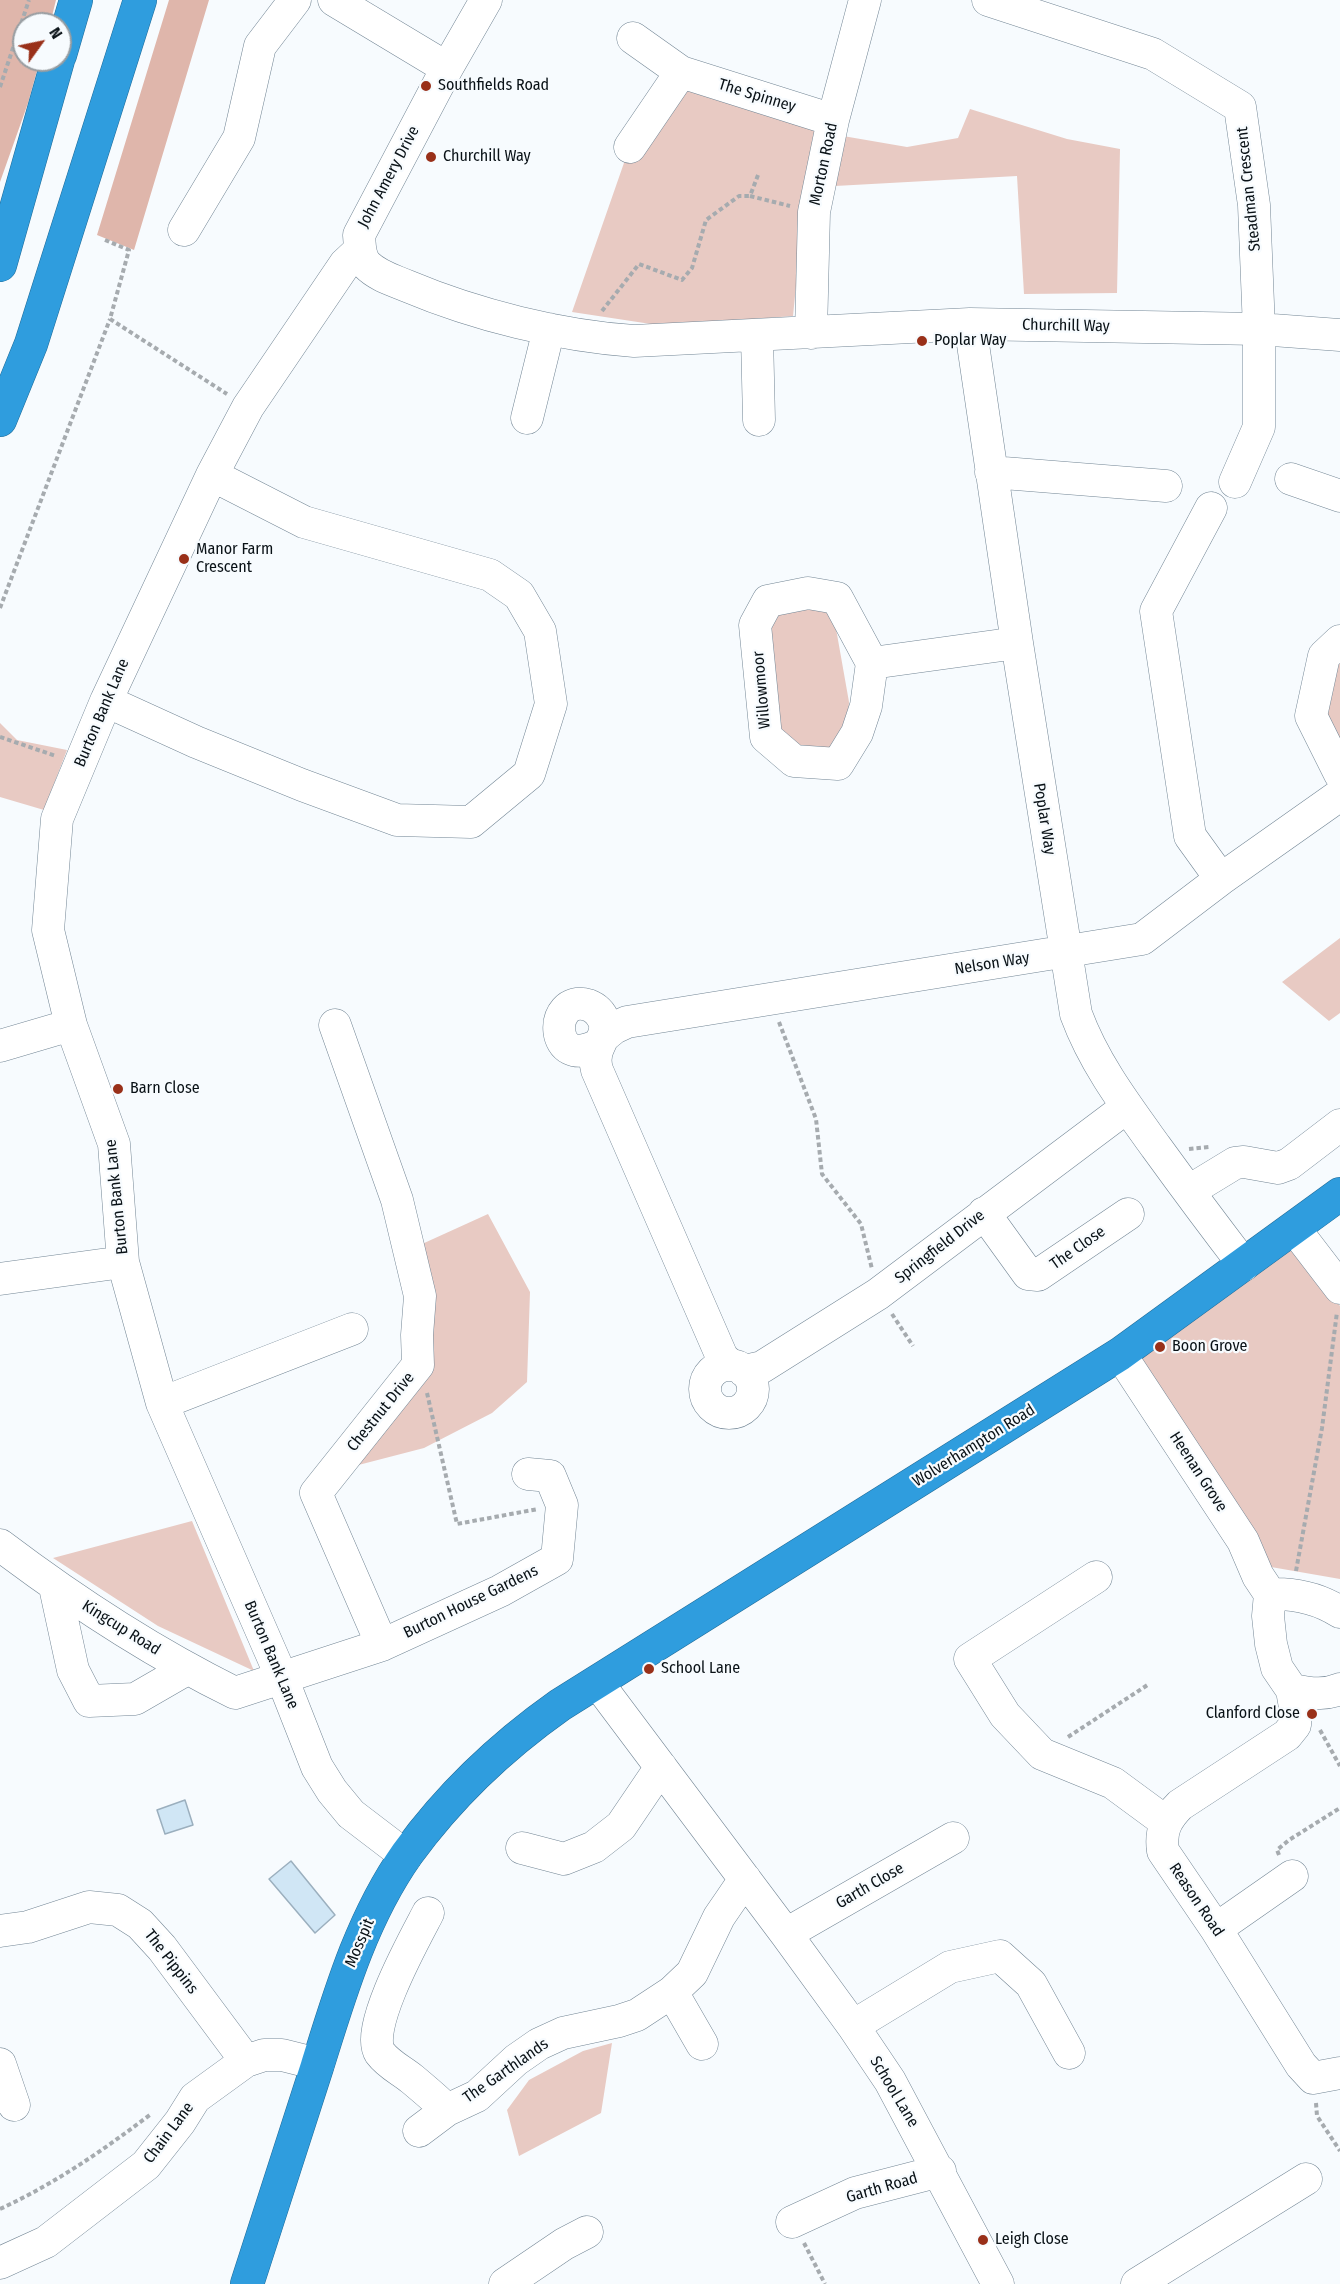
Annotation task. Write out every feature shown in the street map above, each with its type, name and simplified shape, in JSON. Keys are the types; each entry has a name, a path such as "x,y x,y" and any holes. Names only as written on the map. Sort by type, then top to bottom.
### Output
{"highway":[{"path":"0,420 31,344 140,0"},
{"path":"0,265 55,72"},
{"name":"Wolverhampton Road","path":"597,1682 1120,1354 1340,1194"},
{"name":"Mosspit","path":"247,2284 318,2064 328,2024 371,1916 406,1856 456,1794 510,1744 550,1712 597,1682"}],"street":[{"path":"184,230 239,138 260,46 295,0"},
{"path":"334,0 447,68"},
{"name":"John Amery Drive","path":"248,407 345,264 360,250 359,235 447,68 486,0"},
{"name":"Morton Road","path":"811,333 814,212 833,120 866,0"},
{"name":"Steadman Crescent","path":"988,0 1153,54 1240,107 1254,205 1259,329"},
{"name":"The Spinney","path":"633,38 681,72 833,120"},
{"path":"630,147 681,72"},
{"name":"Churchill Way","path":"360,250 365,263 377,273 428,295 479,311 594,338 634,341 970,324 1259,329 1340,335"},
{"name":"Poplar Way","path":"970,324 1017,643 1076,1014 1086,1042 1127,1107 1244,1265"},
{"path":"527,418 549,329"},
{"path":"1235,482 1259,427 1259,329"},
{"path":"757,336 759,420"},
{"name":"Burton Bank Lane","path":"248,407 212,475 105,700 57,819 48,930 71,1025 114,1144 123,1262 162,1403 282,1678 317,1767 332,1791 351,1814 406,1856"},
{"path":"991,472 1166,486"},
{"path":"105,700 228,754 397,820 471,822 529,774 551,704 540,631 519,596 490,575 304,522 212,475"},
{"path":"1291,479 1340,496"},
{"path":"1211,508 1156,611 1190,836 1221,879"},
{"name":"Willowmoor","path":"808,593 837,598 872,663 866,706 857,733 838,764 794,761 766,737 755,625 768,601 808,593"},
{"path":"1340,641 1324,656 1311,716 1340,774"},
{"path":"872,663 1017,643"},
{"name":"Nelson Way","path":"601,1040 614,1028 627,1022 1142,939 1221,879 1340,795"},
{"path":"0,1046 71,1025"},
{"name":"Chestnut Drive","path":"334,1025 399,1211 420,1296 417,1335 418,1365 316,1493 382,1645"},
{"name":"Springfield Drive","path":"601,1040 595,1058 597,1070 722,1357 737,1368 762,1367 884,1303 984,1213 1127,1107"},
{"path":"1189,1191 1235,1163 1244,1162 1278,1168 1289,1164 1340,1125"},
{"name":"The Close","path":"984,1213 1028,1274 1038,1275 1128,1214"},
{"path":"1294,1228 1340,1288"},
{"path":"0,1278 123,1262"},
{"path":"162,1403 352,1329"},
{"name":"Heenan Grove","path":"1120,1354 1243,1541 1258,1576 1281,1594"},
{"name":"Burton House Gardens","path":"282,1678 382,1645 500,1591 557,1559 562,1505 550,1476 528,1474"},
{"name":"Kingcup Road","path":"0,1545 55,1587 187,1669 235,1693 282,1678"},
{"path":"1096,1577 970,1659 1005,1715 1042,1754 1113,1783 1166,1822 1180,1805 1287,1735 1295,1725 1296,1713 1292,1690 1277,1668 1271,1644 1268,1616 1281,1594 1325,1603 1340,1612"},
{"name":"Kingcup Road","path":"55,1587 73,1670 88,1701 135,1699 187,1669"},
{"name":"School Lane","path":"597,1682 745,1878 853,2026 890,2081 940,2171 998,2284"},
{"path":"1292,1690 1316,1694 1335,1691"},
{"path":"522,1848 564,1859 594,1847 621,1826 662,1767"},
{"name":"Reason Road","path":"1166,1822 1161,1838 1163,1851 1216,1929 1301,2065 1327,2076"},
{"name":"Garth Close","path":"786,1934 953,1838"},
{"path":"1216,1929 1292,1876"},
{"name":"The Garthlands","path":"419,2132 447,2110 477,2096 516,2060 539,2044 563,2033 638,2015 672,1992 692,1973 719,1917 745,1878"},
{"name":"The Pippins","path":"0,1931 28,1927 89,1907 118,1910 140,1924 162,1948 246,2061"},
{"path":"428,1913 398,1972 381,2016 376,2037 379,2052 447,2110"},
{"path":"853,2026 950,1967 1000,1956 1031,1984 1069,2053"},
{"path":"672,1992 702,2044"},
{"name":"Chain Lane","path":"0,2263 46,2242 146,2165 180,2122 195,2098 246,2061 264,2055 282,2055 318,2064"},
{"path":"0,2064 14,2105"},
{"name":"Garth Road","path":"792,2222 855,2193 940,2171"},
{"path":"1137,2284 1306,2179"},
{"path":"505,2284 564,2244 587,2232"}],"path":[{"path":"0,87 29,0"},
{"path":"750,196 758,175"},
{"path":"594,338 601,313 639,264 682,280 692,268 706,220 740,196 750,196 814,212"},
{"path":"0,608 110,319 129,250 105,240"},
{"path":"110,319 248,407"},
{"path":"0,737 80,764"},
{"path":"771,998 816,1119 822,1174 861,1224 884,1303 913,1346"},
{"path":"1281,1594 1323,1417 1340,1288"},
{"path":"418,1365 433,1414 457,1524 562,1505"},
{"path":"1042,1754 1149,1684"},
{"path":"1335,1691 1316,1724 1340,1766"},
{"path":"1292,1876 1277,1850 1340,1808"},
{"path":"1327,2076 1317,2116 1340,2151"},
{"path":"0,2209 26,2198 90,2160 169,2101 195,2098"},
{"path":"792,2222 825,2284"}],"shaded area":[{"path":"0,0 56,0 53,12 12,12 12,72 37,72 0,182"},
{"path":"169,0 209,0 134,250 97,235"},
{"path":"683,83 818,120 805,195 793,316 664,326 572,312 625,160"},
{"path":"970,109 1067,139 1120,149 1117,293 1024,294 1017,176 835,186 843,136 907,147 958,138"},
{"path":"776,606 832,606 849,702 847,739 836,756 802,753 775,736 755,625"},
{"path":"1340,652 1340,752 1322,710"},
{"path":"0,723 17,740 67,750 44,810 0,797"},
{"path":"1340,938 1340,1013 1329,1021 1282,982"},
{"path":"488,1214 530,1292 527,1382 492,1413 424,1448 343,1469 418,1365 422,1244"},
{"path":"1293,1240 1340,1306 1340,1579 1271,1567 1135,1359"},
{"path":"192,1521 254,1671 158,1626 53,1558"},
{"path":"612,2043 601,2113 519,2156 507,2110 529,2080 583,2051"}],"building":[{"path":"185,1800 193,1825 165,1834 157,1810"},
{"path":"291,1861 335,1915 315,1933 269,1879"}],"place":[{"name":"Southfields Road","path":"426,86"},
{"name":"Churchill Way","path":"431,157"},
{"name":"Poplar Way","path":"922,341"},
{"name":"Manor Farm Crescent","path":"184,559"},
{"name":"Barn Close","path":"118,1089"},
{"name":"Boon Grove","path":"1160,1347"},
{"name":"School Lane","path":"649,1669"},
{"name":"Clanford Close","path":"1312,1714"},
{"name":"Leigh Close","path":"983,2240"}]}
